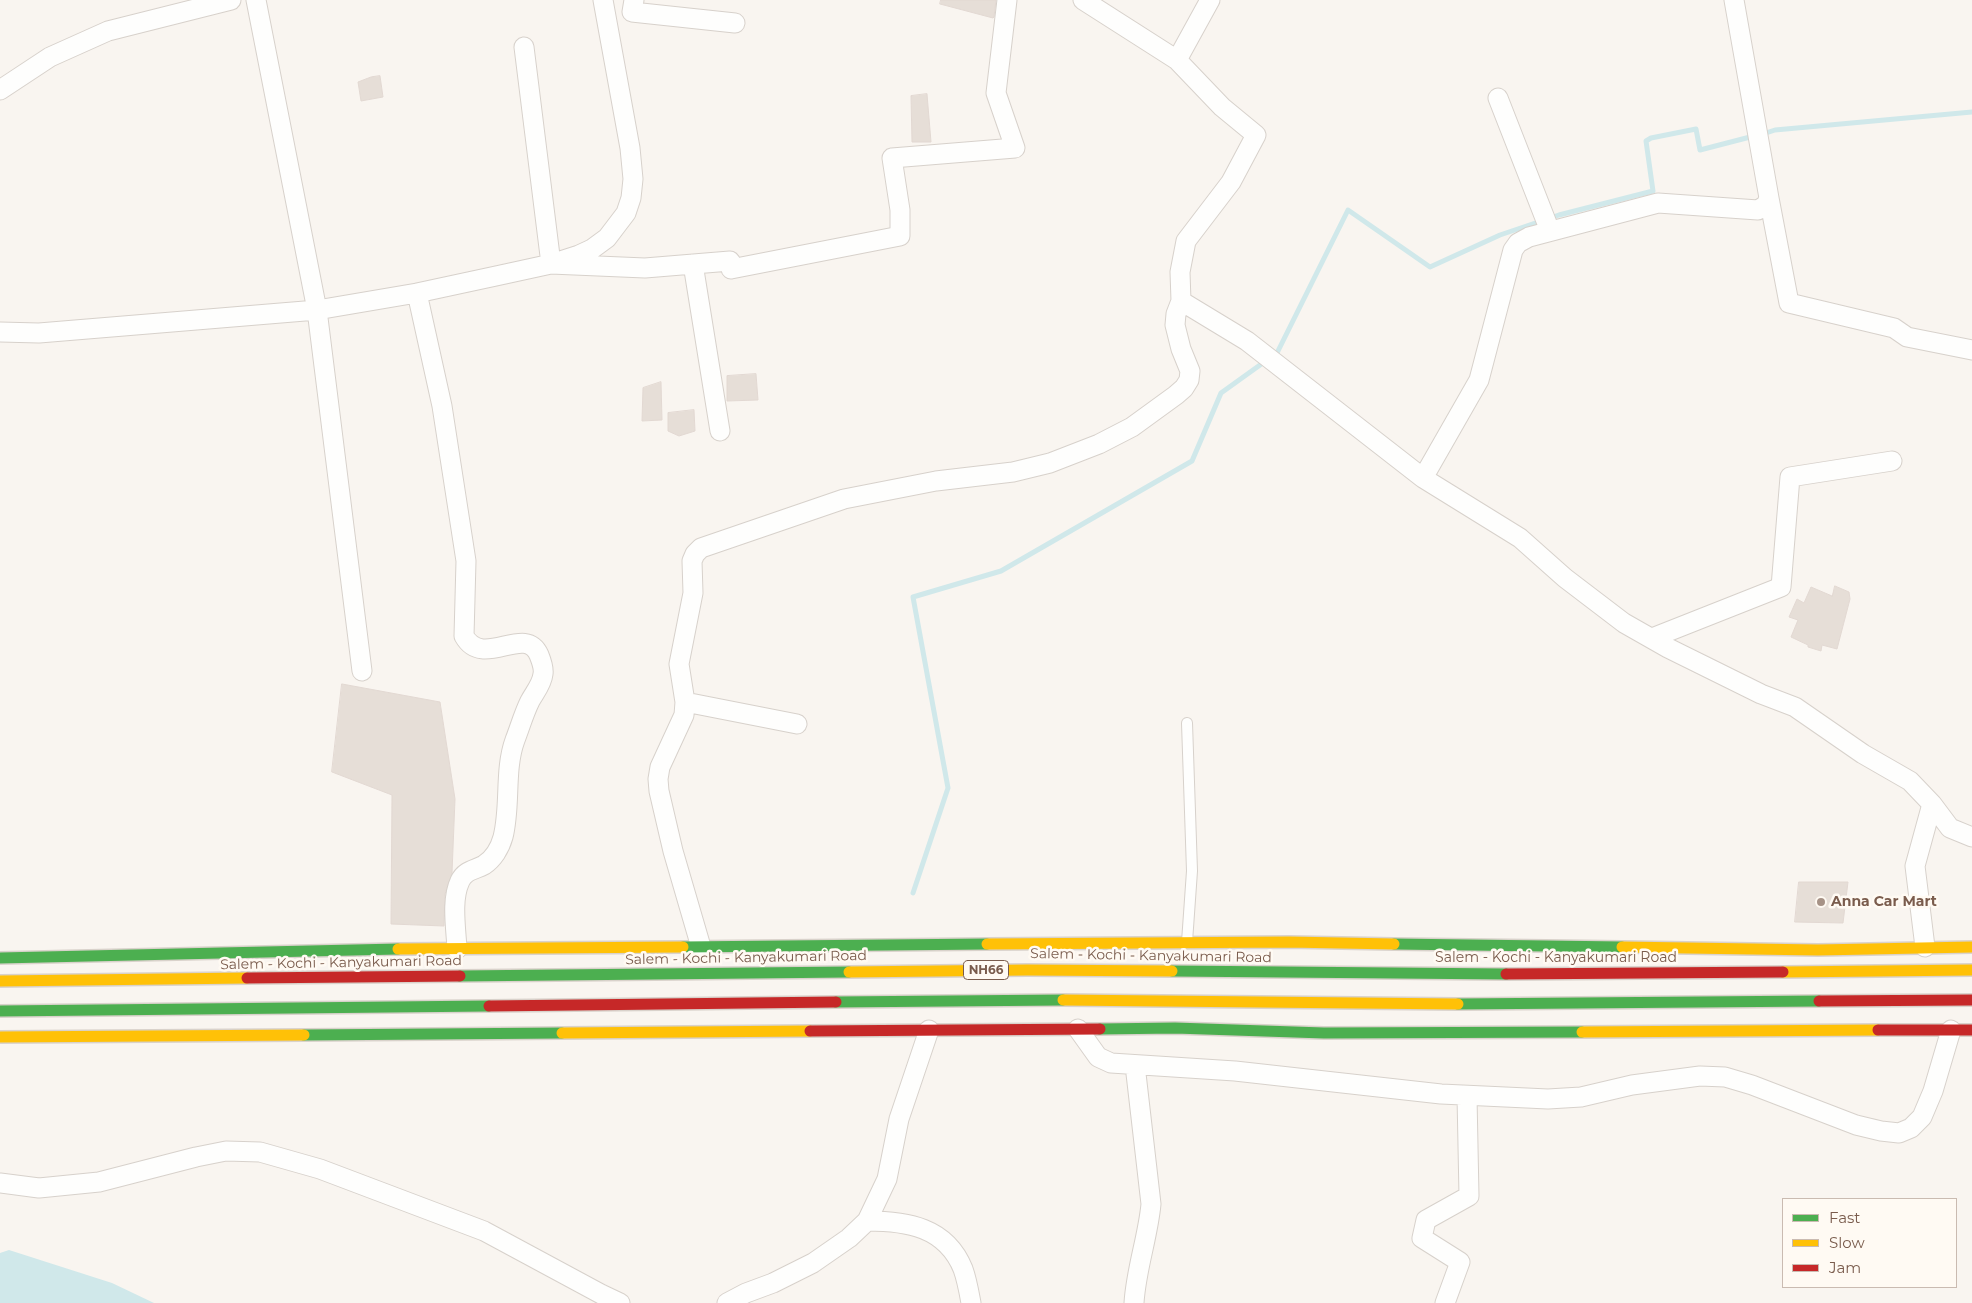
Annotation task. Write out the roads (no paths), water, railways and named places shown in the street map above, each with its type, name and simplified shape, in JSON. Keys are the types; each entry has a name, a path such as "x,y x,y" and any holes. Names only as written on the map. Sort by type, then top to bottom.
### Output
{"main road":[{"path":"0,958 457,949 1289,942 1818,950 1972,947"},
{"name":"Salem - Kochi - Kanyakumari Road","path":"0,981 1027,970 1478,974 1972,970"},
{"name":"NH66","path":"0,1011 1027,1000 1478,1004 1972,1000"},
{"path":"0,1037 1175,1028 1324,1033 1972,1030"}],"street":[{"path":"0,90 50,58 108,31 231,0"},
{"path":"256,0 317,310 362,672"},
{"path":"0,332 39,333 317,310 418,293 551,264 592,249 607,238 626,214 633,179 630,148 603,0"},
{"path":"634,0 632,12 734,23"},
{"path":"551,264 644,268 730,261 731,269 900,236 900,210 892,158 1015,148 996,93 1007,0"},
{"path":"701,946 673,850 659,791 660,767 684,715 685,702 679,664 693,593 692,561 695,554 701,548 844,499 936,481 1013,472 1050,463 1099,444 1132,427 1184,388 1189,380 1190,371 1181,349 1175,325 1176,314 1181,301 1180,272 1186,241 1231,182 1256,135 1222,107 1177,60 1083,0"},
{"path":"1177,60 1210,0"},
{"path":"1734,0 1789,302 1894,328 1907,337 1972,350"},
{"path":"524,47 551,264"},
{"path":"1498,98 1550,231"},
{"path":"1423,478 1479,380 1514,248 1525,238 1658,203 1758,210 1766,204 1769,198"},
{"path":"693,264 720,431"},
{"path":"418,293 442,406 466,561 464,636 468,644 476,649 518,643 528,644 540,656 544,673 514,742 503,838 494,856 484,865 468,871 460,880 455,900 457,949"},
{"path":"1181,301 1247,342 1423,478 1520,538 1565,578 1624,623 1761,694 1795,707 1863,754 1910,781 1932,804 1950,828 1972,837"},
{"path":"1652,638 1781,586 1790,477 1892,460"},
{"path":"685,702 797,724"},
{"path":"1925,947 1915,866 1932,804"},
{"path":"1078,1029 1098,1057 1111,1063 1235,1071 1467,1096 1548,1099 1582,1097 1632,1085 1700,1076 1725,1078 1752,1085 1856,1125 1882,1131 1899,1132 1911,1128 1922,1116 1933,1091 1951,1030"},
{"path":"727,1303 746,1292 774,1283 813,1263 849,1238 867,1221 887,1179 899,1119 929,1030"},
{"path":"1134,1303 1135,1286 1151,1204 1135,1065"},
{"path":"1445,1303 1460,1262 1422,1238 1426,1220 1469,1196 1467,1096"},
{"path":"0,1183 39,1188 100,1182 218,1153 260,1152 320,1169 484,1231 620,1303"},
{"path":"867,1221 895,1221 910,1224 938,1236 951,1250 963,1269 972,1303"}],"lane":[{"path":"1187,723 1192,871 1187,943"}],"water":[{"path":"9,1250 112,1283 154,1303 0,1303 0,1253"}],"waterway":[{"path":"1763,134 1775,130 1972,112"},
{"path":"1273,356 1277,353 1348,210 1430,267 1500,235 1559,215 1653,191 1646,141 1651,138 1696,129 1700,150 1754,136"},
{"path":"913,893 948,788 913,597 1001,571 1192,461 1221,393 1267,360"}],"place":[{"name":"Anna Car Mart","path":"1821,902"}]}
